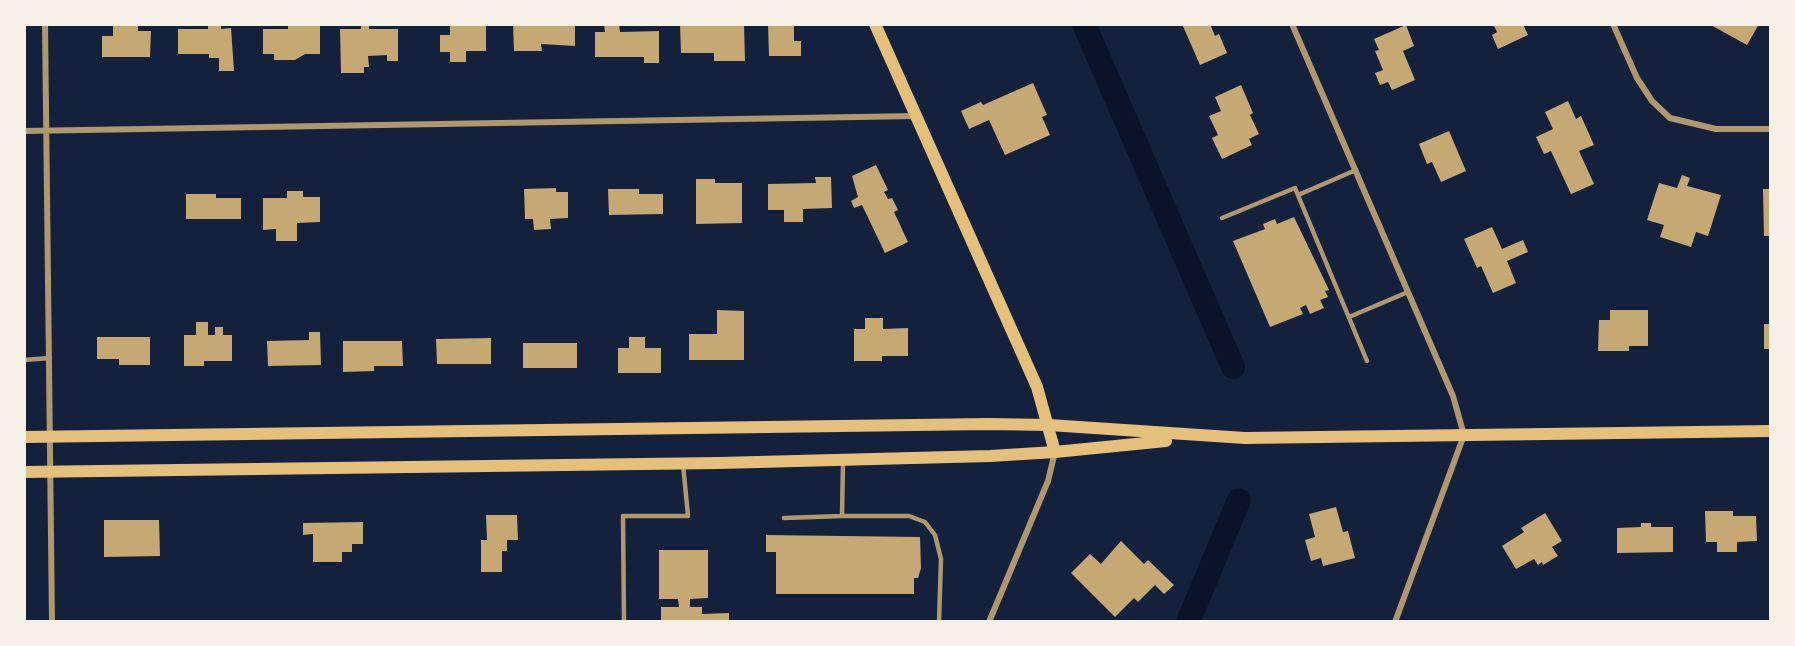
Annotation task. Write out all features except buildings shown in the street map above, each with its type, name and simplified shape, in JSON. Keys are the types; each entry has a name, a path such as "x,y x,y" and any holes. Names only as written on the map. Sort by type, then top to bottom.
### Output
{"main road":[{"path":"875,24 1037,387 1055,452"},
{"path":"24,437 1049,425 1197,437 1771,431"},
{"path":"24,471 843,460 1055,452 1197,437"}],"street":[{"path":"45,24 52,622"},
{"path":"1292,24 1453,396 1464,435 1395,622"},
{"path":"1613,24 1637,78 1652,101 1671,117 1716,129 1771,129"},
{"path":"24,130 916,116"},
{"path":"989,622 1048,481 1055,452"}],"lane":[{"path":"1298,195 1356,170"},
{"path":"1222,218 1295,188 1367,361"},
{"path":"1349,317 1408,292"},
{"path":"24,360 50,358"},
{"path":"842,516 843,460"},
{"path":"624,622 623,516 688,516 683,463"},
{"path":"784,518 909,516 925,522 935,535 941,559 939,622"}],"waterway":[{"path":"1084,24 1233,367"},
{"path":"1188,622 1239,500"}]}
